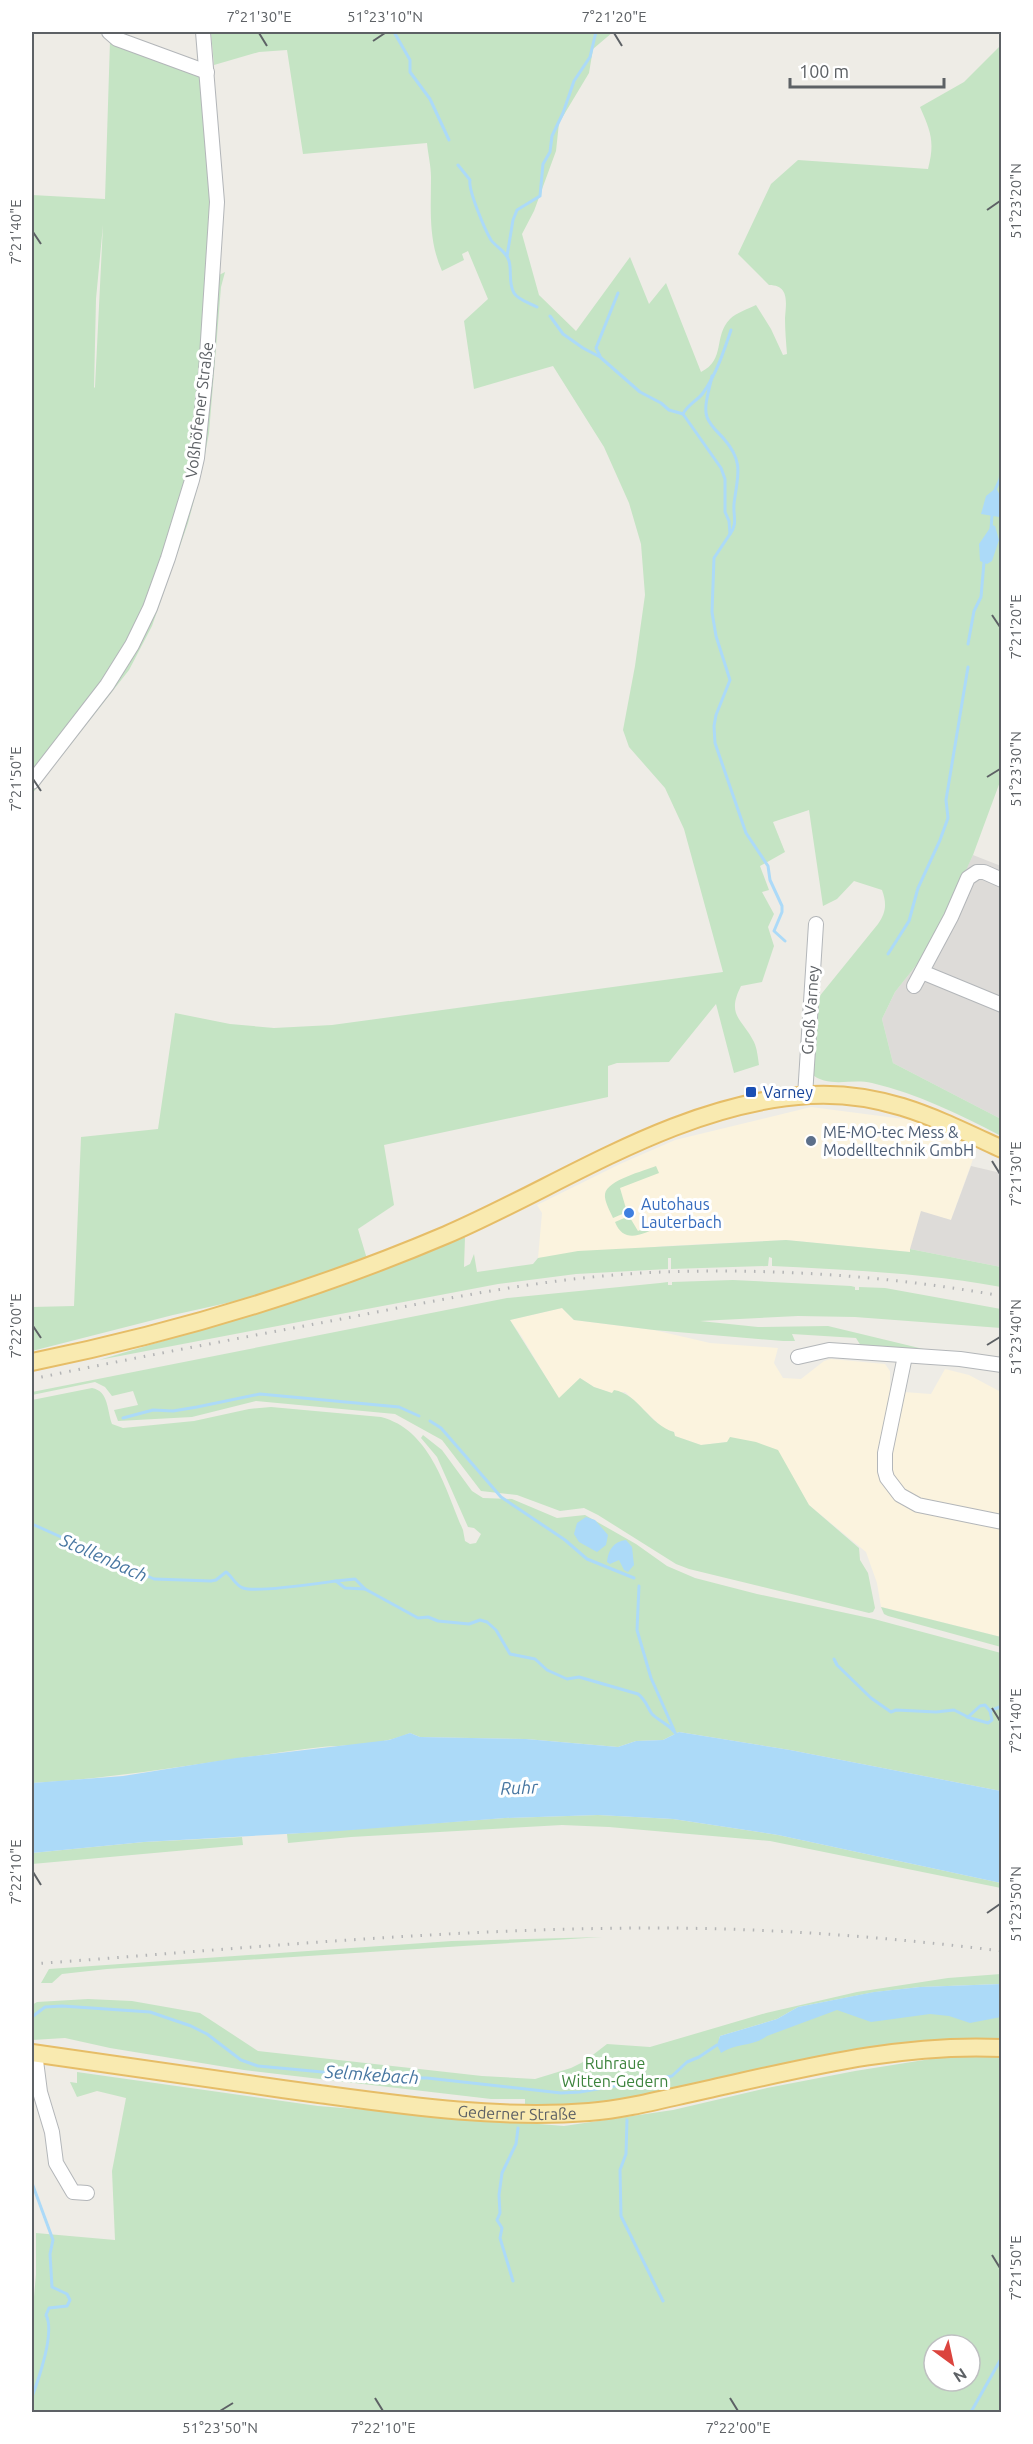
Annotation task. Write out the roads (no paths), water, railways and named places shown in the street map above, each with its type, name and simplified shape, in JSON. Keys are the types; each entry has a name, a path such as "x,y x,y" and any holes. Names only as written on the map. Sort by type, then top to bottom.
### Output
{"main road":[{"path":"32,1362 128,1341 284,1298 481,1220 655,1134 744,1106 805,1096 842,1096 890,1102 943,1120 1002,1149"},
{"name":"Gederner Straße","path":"33,2053 409,2106 487,2112 561,2114 625,2108 857,2058 938,2047 1002,2048"}],"street":[{"path":"109,32 117,39 207,72"},
{"name":"Voßhöfener Straße","path":"32,782 107,685 132,645 150,608 192,480 197,458 206,371 217,202 203,32"},
{"path":"914,987 951,917 968,878 977,872 984,872 1002,880"},
{"name":"Groß Varney","path":"805,1096 816,924"},
{"path":"921,972 1002,1005"},
{"path":"798,1358 829,1350 960,1359 1002,1365"},
{"path":"905,1356 885,1453 887,1478 900,1495 918,1505 1002,1522"},
{"path":"33,2053 58,2167 73,2192 87,2193"}],"water":[{"path":"996,488 1001,497 999,517 981,514 986,496"},
{"path":"992,525 995,526 999,540 992,561 987,564 980,561 979,544"},
{"path":"586,1517 595,1520 608,1535 606,1545 597,1552 579,1542 574,1534 577,1523"},
{"path":"626,1540 632,1547 634,1565 628,1572 624,1570 619,1560 610,1564 607,1562 612,1547"},
{"name":"Ruhr","path":"679,1732 790,1750 1001,1791 1001,1883 778,1835 673,1819 598,1815 505,1818 339,1831 144,1842 32,1853 32,1783 123,1776 236,1758 389,1740 410,1733 420,1737 526,1739 618,1747 636,1741 663,1740"},
{"path":"1001,1984 1001,2017 970,2023 949,2016 930,2014 871,2022 837,2010 756,2042 721,2053 717,2045 720,2036 777,2019 798,2007 874,1992 920,1987"}],"waterway":[{"path":"394,32 410,60 410,72 430,99 449,140"},
{"path":"507,256 517,210 540,196 543,164 550,152 552,136 574,81 590,57 596,32"},
{"path":"458,165 470,180 474,201 491,240 508,258 514,293 537,307"},
{"path":"600,356 596,348 618,293"},
{"path":"550,316 563,334 600,357 640,392 669,410 683,414 721,468 725,479 725,512 729,521 730,534 714,558 712,612 716,636 730,680 716,715 715,743 746,833 768,866 770,880 782,906 782,912 774,931 785,941"},
{"path":"683,414 708,386 731,330"},
{"path":"712,376 706,402 707,417 731,448 738,470 734,504 735,523 730,534"},
{"path":"995,490 1002,468"},
{"path":"991,529 992,515"},
{"path":"968,644 974,611 981,597 984,562"},
{"path":"888,954 909,921 918,888 948,818 946,800 968,667"},
{"path":"123,1418 153,1410 173,1411 260,1394 399,1407 419,1416"},
{"path":"430,1421 441,1428 501,1497 565,1540 587,1559 634,1578"},
{"name":"Stollenbach","path":"32,1524 154,1579 211,1581 226,1572 240,1587 250,1589 336,1581 345,1588 365,1589 418,1618 428,1617 438,1621 469,1624 480,1620 487,1622 496,1630 510,1654 535,1659 547,1670 567,1679 579,1677 638,1694 652,1714 673,1729 677,1736"},
{"path":"336,1581 355,1579 365,1589"},
{"path":"639,1586 637,1630 651,1678 674,1730"},
{"path":"834,1659 837,1665 871,1698 891,1712 896,1710 936,1712 954,1710 968,1717 980,1706 985,1705 990,1711 1002,1706"},
{"path":"967,1717 988,1723 992,1720 990,1711"},
{"name":"Selmkebach","path":"32,2017 45,2007 62,2006 150,2012 191,2026 207,2034 241,2060 258,2066 387,2078 427,2078 561,2093 580,2092 672,2076 687,2062 717,2045"},
{"path":"627,2120 626,2154 620,2170 621,2216 663,2301"},
{"path":"513,2281 500,2238 502,2228 497,2220 500,2213 499,2195 502,2173 516,2144 518,2128"},
{"name":"Selmkebach","path":"32,2183 53,2240 50,2254 52,2287 67,2294 70,2300 67,2306 49,2308 46,2315 49,2332 42,2367 32,2397"},
{"path":"971,2412 1002,2357"}],"railway":[{"path":"32,1379 458,1297 540,1283 622,1274 748,1271 833,1275 918,1283 1002,1296"},
{"path":"32,1964 343,1940 578,1929 699,1928 786,1932 1002,1951"}],"place":[{"name":"Varney","path":"751,1092"},
{"name":"ME-MO-tec Mess & Modelltechnik GmbH","path":"811,1141"},
{"name":"Autohaus Lauterbach","path":"629,1213"}],"park label":[{"name":"Ruhraue Witten-Gedern","path":"615,2072"}]}
